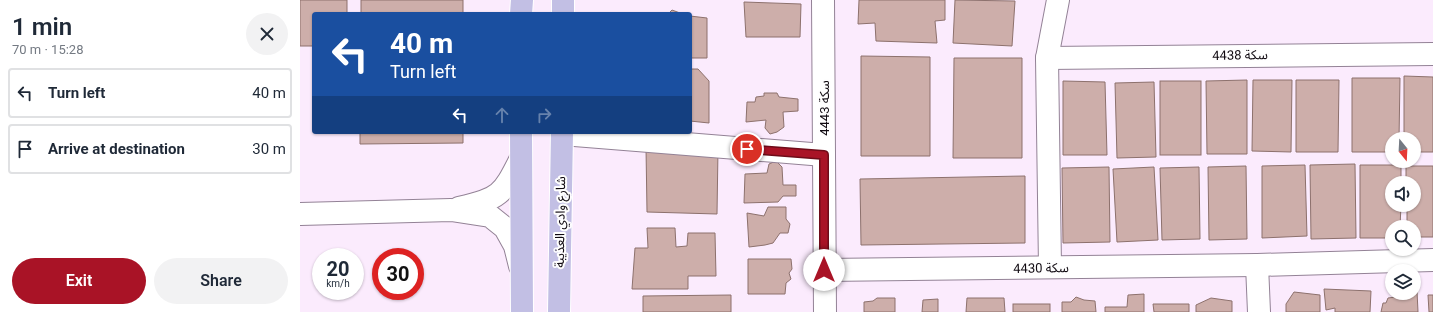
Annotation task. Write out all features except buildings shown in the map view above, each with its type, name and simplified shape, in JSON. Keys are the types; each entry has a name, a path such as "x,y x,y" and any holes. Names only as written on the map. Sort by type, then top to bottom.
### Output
{"main road":[{"path":"521,12 522,0"},
{"path":"563,12 564,0"},
{"path":"521,134 522,312"},
{"name":"شارع وادي العذيبة","path":"559,312 562,134"}],"street":[{"name":"سكة 4443","path":"823,0 825,312"},
{"path":"1050,267 1047,58 1058,0"},
{"name":"سكة 4438","path":"1047,58 1433,54"},
{"path":"574,134 824,155"},
{"path":"451,210 486,201 500,194 509,183 521,158"},
{"path":"300,214 451,210 490,216 505,228 515,246 521,271"},
{"name":"سكة 4430","path":"824,270 1258,265 1433,260"},
{"path":"1258,265 1259,312"}],"route":[{"path":"747,149 824,155 824,270"}]}
